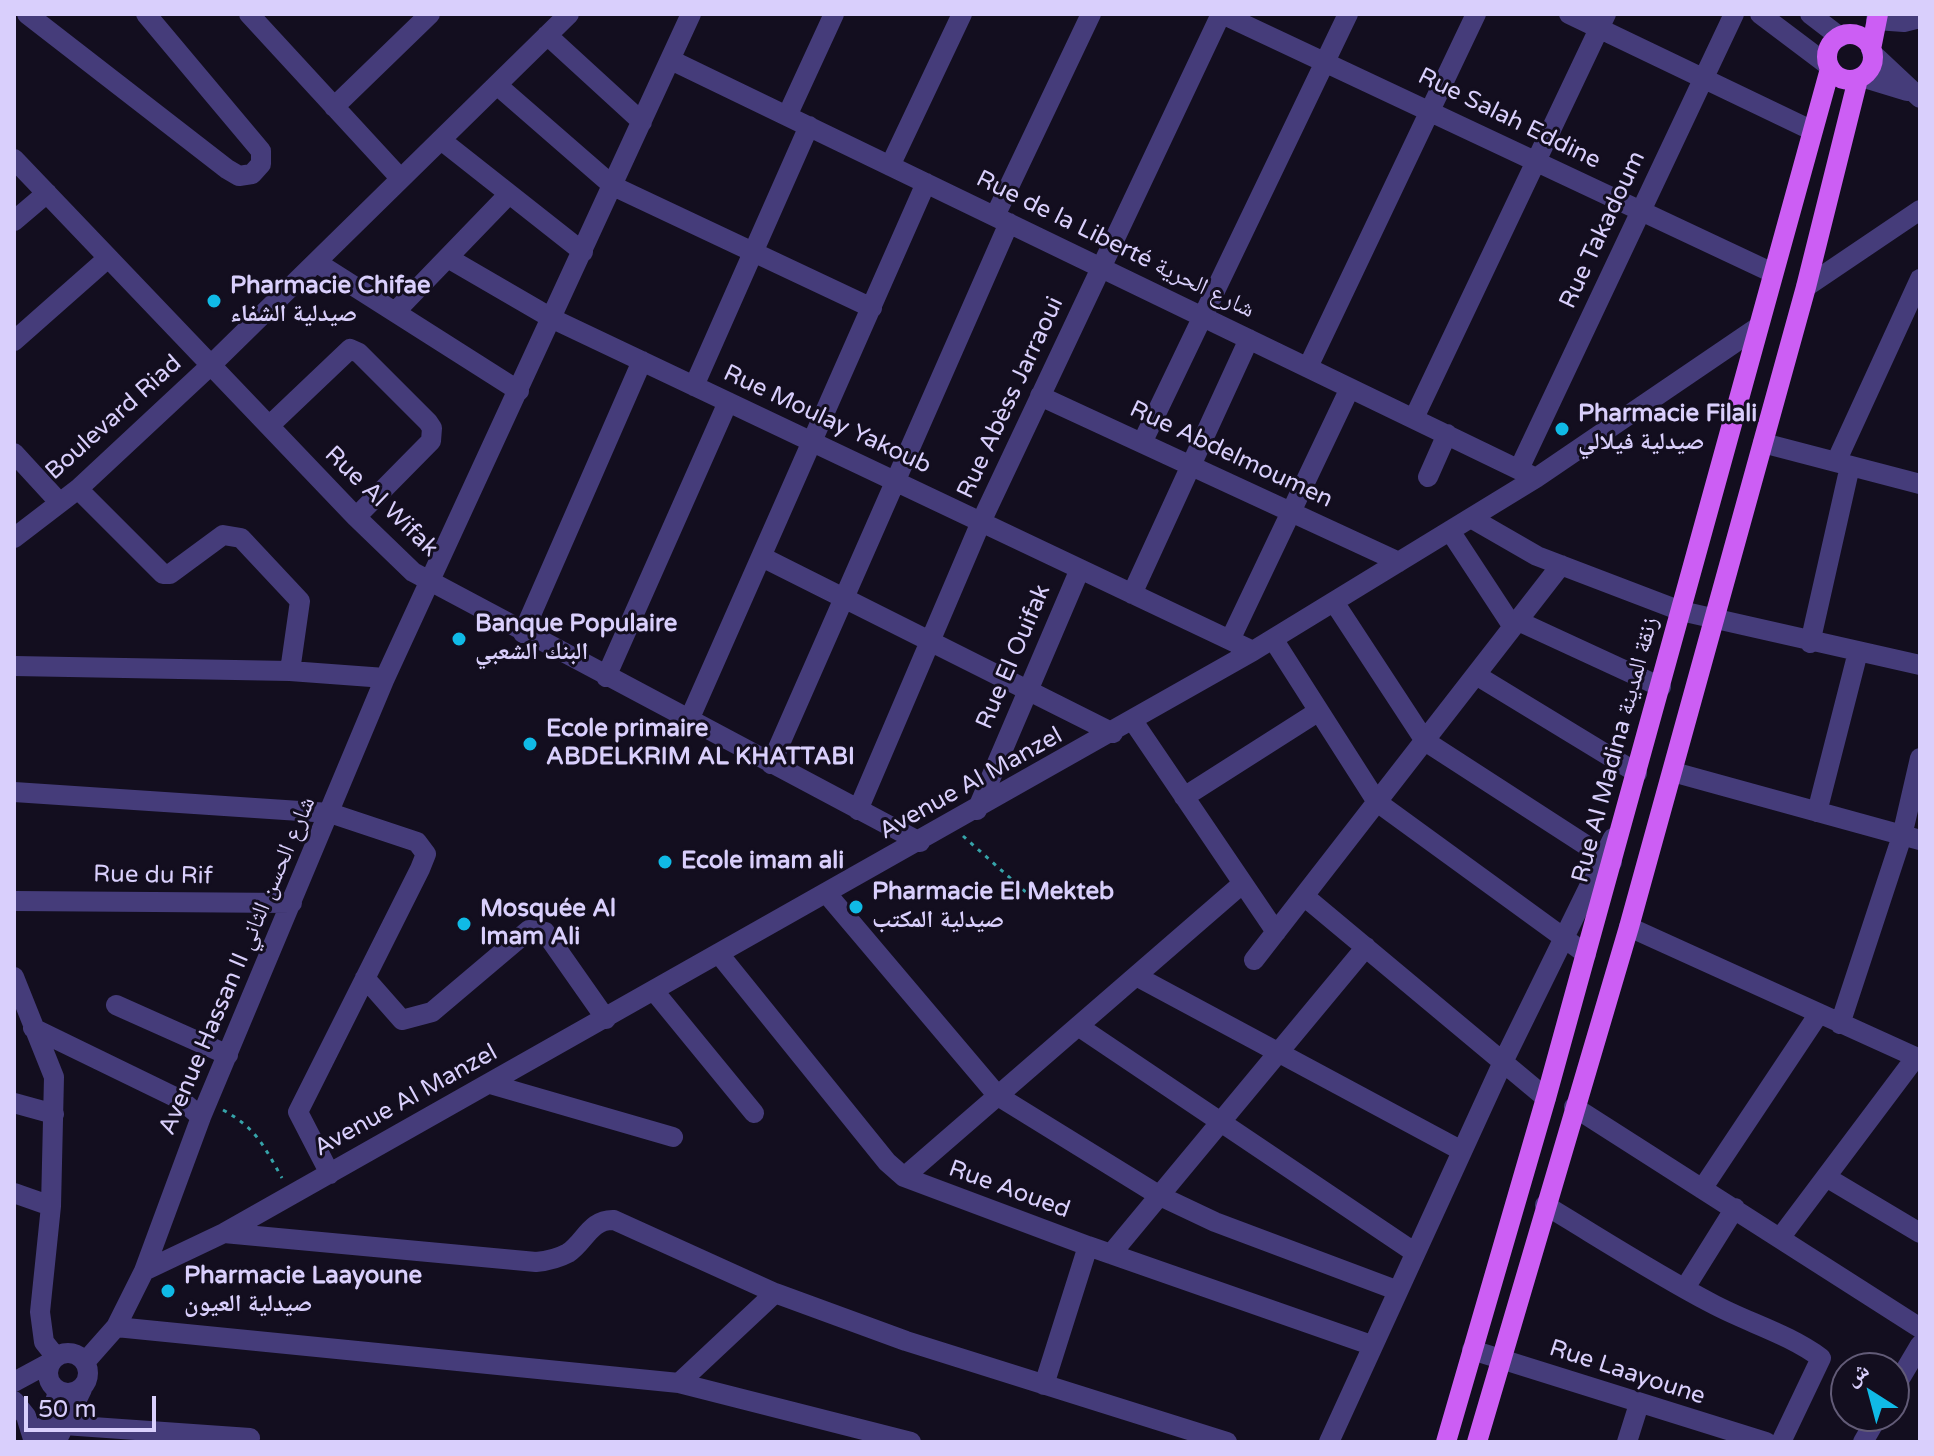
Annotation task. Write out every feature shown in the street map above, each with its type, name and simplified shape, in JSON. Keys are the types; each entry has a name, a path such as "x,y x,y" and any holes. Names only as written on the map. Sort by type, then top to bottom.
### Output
{"main road":[{"path":"1849,14 1842,36 1827,52 1830,68 1845,80 1860,78"},
{"path":"1477,1442 1673,772 1711,619 1806,287 1860,78 1872,64 1877,17"},
{"path":"1842,36 1857,36 1872,51"},
{"name":"Rue Al Madina زنقة المدينة","path":"1446,1442 1546,1098 1586,954 1608,860 1625,817 1830,68"}],"street":[{"path":"27,14 227,169 239,176 252,174 261,164 261,151 146,14"},
{"path":"249,14 401,179"},
{"path":"334,107 430,14"},
{"name":"Boulevard Riad","path":"14,538 78,489 210,366 569,14"},
{"name":"Avenue Hassan II شارع الحسن الثاني","path":"85,1362 116,1327 144,1271 205,1109 385,678 691,14"},
{"path":"787,116 834,14"},
{"path":"890,166 962,14"},
{"path":"771,764 897,482 1002,219 1091,14"},
{"name":"Rue Salah Eddine","path":"1221,14 1431,109 1773,273"},
{"name":"Rue Abèss Jarraoui","path":"858,810 981,522 1221,14"},
{"path":"1142,443 1348,14"},
{"path":"1308,367 1476,14"},
{"path":"1569,14 1602,21 1703,78 1811,130"},
{"name":"Rue Takadoum","path":"1528,474 1641,211 1734,14"},
{"path":"1760,14 1830,68"},
{"path":"1810,14 1842,36"},
{"path":"1877,17 1904,22 1920,18"},
{"path":"1414,418 1602,21"},
{"path":"547,35 642,122"},
{"path":"1872,51 1917,96"},
{"name":"Rue de la Liberté شارع الحرية","path":"671,60 1528,474"},
{"path":"1860,78 1917,96"},
{"path":"497,85 613,186 872,308"},
{"path":"694,386 809,126"},
{"path":"441,140 583,252"},
{"name":"Rue Al Wifak","path":"14,159 356,517 427,582 920,842"},
{"path":"689,720 926,183"},
{"path":"14,221 47,193"},
{"path":"395,312 509,194"},
{"path":"1806,287 1915,220"},
{"path":"14,341 108,258"},
{"name":"Rue Moulay Yakoub","path":"448,258 553,319 1253,651"},
{"path":"316,262 519,391"},
{"path":"1810,643 1843,464 1920,279"},
{"name":"Avenue Al Manzel","path":"144,1271 224,1233 1113,733 1471,518 1528,474 1758,327"},
{"path":"1132,594 1249,339"},
{"path":"269,426 350,349 359,353 428,422 432,428 431,441 356,517"},
{"path":"523,633 642,361"},
{"path":"1230,640 1350,388"},
{"name":"Rue Abdelmoumen","path":"1040,396 1399,562"},
{"path":"606,677 728,402"},
{"path":"1428,477 1447,434"},
{"path":"1763,443 1920,484"},
{"path":"14,453 60,503"},
{"path":"78,489 163,574 170,574 223,535 241,538 300,601 290,671"},
{"path":"1471,518 1514,545 1681,611 1810,643 1920,665"},
{"path":"1450,531 1516,624 1661,687"},
{"path":"762,557 1113,733"},
{"path":"1254,960 1561,565"},
{"name":"Rue El Ouifak","path":"977,810 1080,569"},
{"path":"1329,1442 1503,1062 1563,937 1608,860 1425,741 1334,602"},
{"path":"1273,639 1377,802 1586,954"},
{"path":"1817,812 1858,652"},
{"path":"14,666 290,671 385,678"},
{"path":"1476,675 1637,773"},
{"path":"1184,797 1319,711"},
{"path":"1133,721 1276,932"},
{"path":"1840,1024 1911,838 1920,758"},
{"path":"1673,772 1911,838"},
{"path":"14,792 330,813 417,842 426,854 298,1112 330,1174"},
{"path":"904,1177 1242,884"},
{"path":"827,894 998,1096 1160,1196 1215,1222 1396,1290"},
{"path":"1304,896 1546,1098"},
{"name":"Rue du Rif","path":"14,901 292,903"},
{"path":"1629,927 1918,1058 1780,1238"},
{"path":"365,978 402,1020 432,1012 529,930 545,932 606,1019"},
{"path":"1111,1254 1366,947"},
{"name":"Rue Aoued","path":"719,954 887,1162 904,1177 1088,1246 1371,1345"},
{"path":"1136,976 1462,1151"},
{"path":"14,977 25,1016 54,1077 51,1206 40,1312 44,1342 54,1360 48,1378 58,1391 73,1393 82,1389"},
{"path":"654,991 754,1113"},
{"path":"116,1005 228,1055"},
{"path":"1702,1189 1818,1015"},
{"path":"25,1016 181,1100 205,1109"},
{"path":"1078,1026 1414,1252"},
{"path":"490,1084 673,1137"},
{"path":"14,1103 54,1114"},
{"path":"1574,1107 1920,1328"},
{"path":"1826,1177 1920,1233"},
{"path":"14,1193 51,1206"},
{"path":"1545,1205 1745,1321 1793,1337 1821,1358 1781,1442"},
{"path":"1685,1288 1735,1208"},
{"path":"224,1233 536,1262 554,1260 570,1251 598,1222 614,1220 775,1293 906,1341 1227,1442"},
{"path":"1044,1385 1088,1246"},
{"path":"679,1383 775,1293"},
{"path":"116,1327 679,1383 853,1435 911,1442"},
{"name":"Rue Laayoune","path":"1472,1350 1639,1404 1724,1437 1766,1442"},
{"path":"14,1382 54,1360 75,1354 85,1362 88,1381 60,1434 250,1438"},
{"path":"35,1442 52,1413 58,1391"},
{"path":"14,1401 26,1416 35,1442"},
{"path":"1627,1442 1639,1404"}],"path":[{"path":"952,824 985,859 1028,894"},
{"path":"205,1109 245,1122 257,1135 291,1195"}],"place":[{"name":"Pharmacie Chifae صيدلية الشفاء","path":"214,301"},
{"name":"Pharmacie Filali صيدلية فيلالي","path":"1562,429"},
{"name":"Banque Populaire البنك الشعبي","path":"459,639"},
{"name":"Ecole primaire ABDELKRIM AL KHATTABI","path":"530,744"},
{"name":"Ecole imam ali","path":"665,862"},
{"name":"Pharmacie El Mekteb صيدلية المكتب","path":"856,907"},
{"name":"Mosquée Al Imam Ali","path":"464,924"},
{"name":"Pharmacie Laayoune صيدلية العيون","path":"168,1291"}]}
